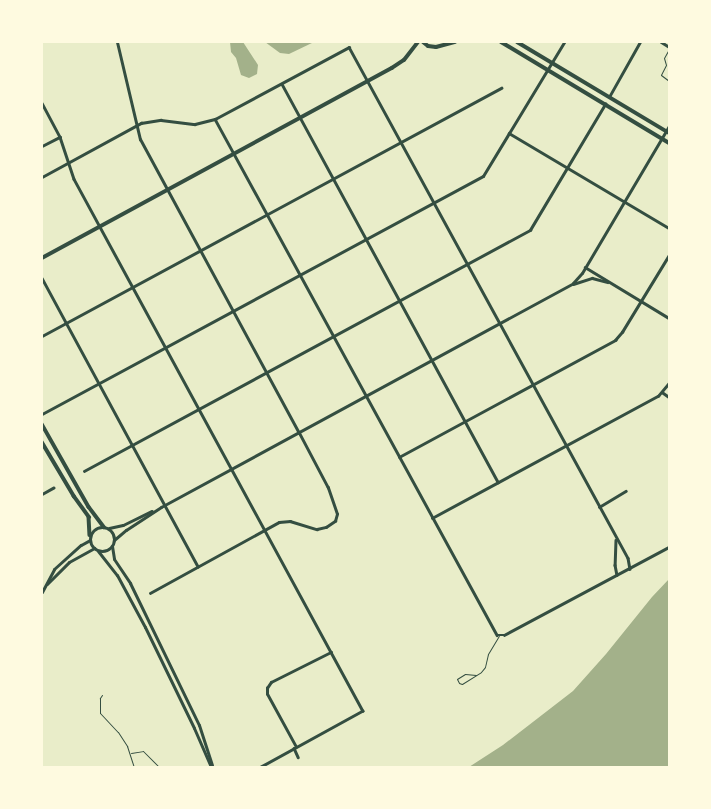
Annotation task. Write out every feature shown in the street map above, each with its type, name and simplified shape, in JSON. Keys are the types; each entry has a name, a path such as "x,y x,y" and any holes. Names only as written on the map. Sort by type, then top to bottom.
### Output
{"highway":[{"path":"423,42 428,46 436,47 455,42"},
{"path":"501,42 669,143"},
{"path":"517,42 551,64 667,132"}],"main road":[{"path":"42,258 368,81 404,60 418,42"},
{"path":"42,424 89,507 104,527"},
{"path":"42,442 74,496 89,517 90,535"}],"street":[{"path":"117,42 140,139 326,484 337,514 335,520 323,528 310,528 287,520 279,522 150,593"},
{"path":"42,414 483,176 564,42"},
{"path":"608,97 640,42"},
{"path":"662,42 669,48"},
{"path":"42,177 136,126 155,120 195,124 215,119 349,47 616,539 629,560 630,569"},
{"path":"282,84 498,482"},
{"path":"42,336 501,88"},
{"path":"42,104 60,137 74,179 363,711 261,767"},
{"path":"84,472 530,230 605,104"},
{"path":"215,119 493,630 499,636 504,635 669,547"},
{"path":"570,286 576,281 585,267 661,138 667,132 669,126"},
{"path":"509,133 669,228"},
{"path":"42,146 60,137"},
{"path":"398,457 615,340 622,332 669,255"},
{"path":"585,267 607,282 669,318"},
{"path":"42,278 198,567"},
{"path":"114,540 126,530 165,505 570,286 592,278 607,282"},
{"path":"432,518 662,392 669,383"},
{"path":"662,392 669,397"},
{"path":"42,494 53,488"},
{"path":"599,507 626,491"},
{"path":"161,508 123,525 94,529 90,535 90,540 94,548 117,575 145,627 212,767"},
{"path":"109,528 113,534 114,540 112,546 114,559 132,587 199,725 212,767"},
{"path":"616,539 614,565 618,574"},
{"path":"42,592 48,578 60,562 90,540"},
{"path":"98,551 106,550 112,546"},
{"path":"44,585 69,562 94,548"},
{"path":"298,757 266,690 271,682 331,652"}],"lane":[{"path":"669,48 664,58 666,65 661,75 669,81"},
{"path":"476,676 465,674 457,679 459,683 462,684 476,676 484,668 487,655 499,636"},
{"path":"102,695 100,698 100,713 118,732 131,753 134,767"},
{"path":"131,753 143,751 159,767"}],"shaded area":[{"path":"230,42 243,42 258,65 257,74 249,78 241,75 236,58 231,52"},
{"path":"265,42 314,42 289,54 280,53"},
{"path":"669,579 669,767 469,767 503,745 573,691"}]}
